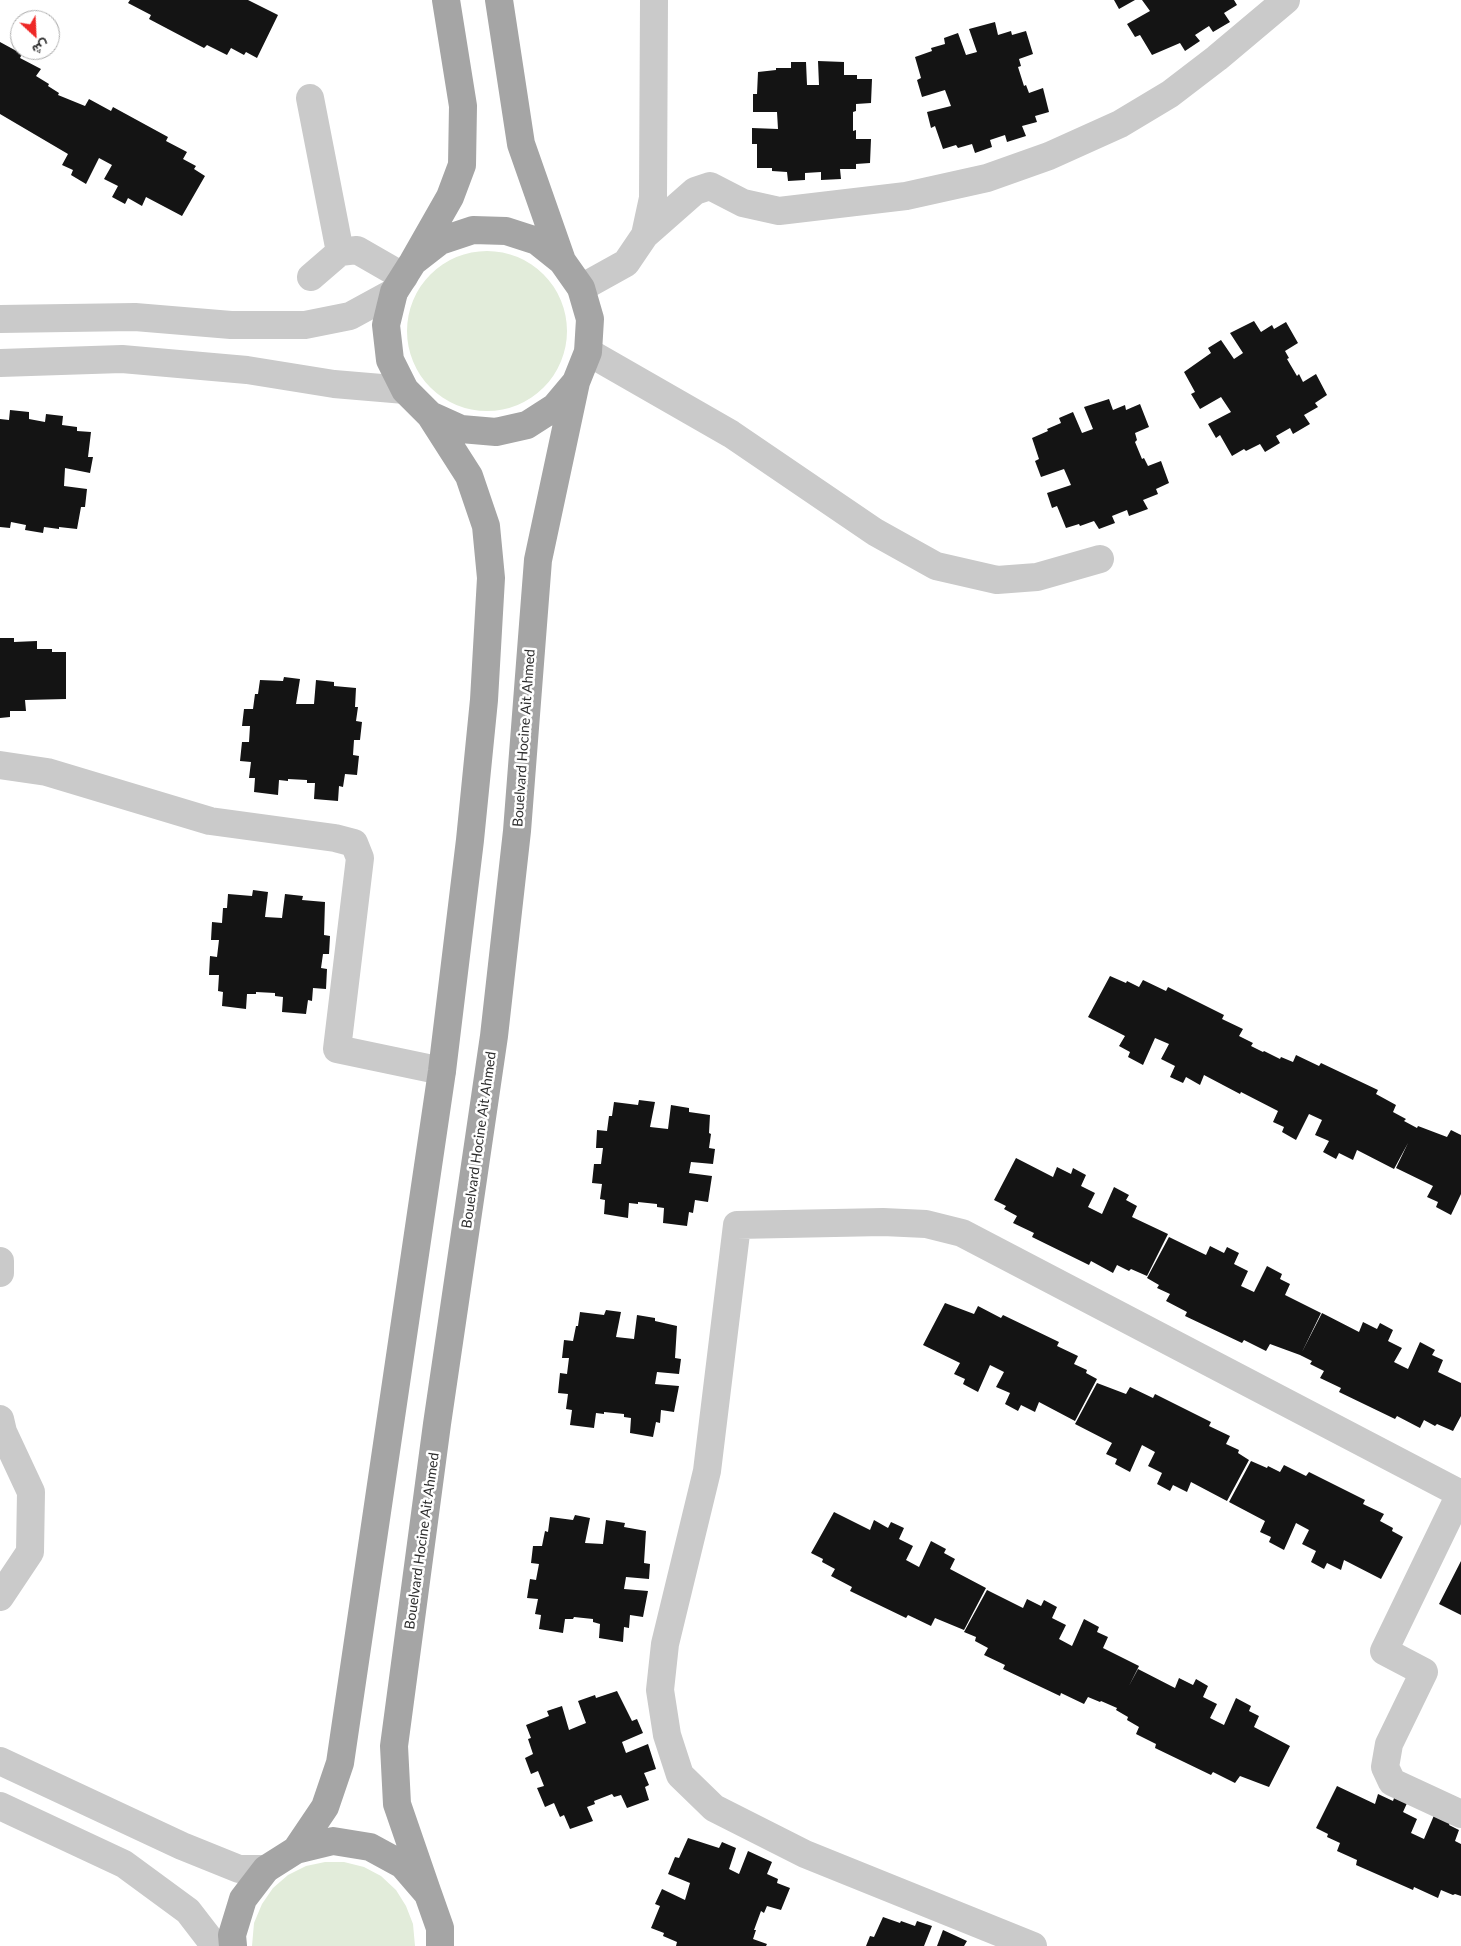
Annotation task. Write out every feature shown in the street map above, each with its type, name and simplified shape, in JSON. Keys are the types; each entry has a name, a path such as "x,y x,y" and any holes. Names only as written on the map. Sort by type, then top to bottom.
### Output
{"main road":[{"path":"296,1850 325,1807 340,1763 442,1071 470,840 484,700 491,578 486,526 469,476 430,415 405,390 390,360 386,325 404,277 450,197 462,165 463,106 446,0"},
{"path":"430,415 461,429 496,432 528,425 555,408 576,382 588,352 590,319 581,288 562,261 521,144 499,0"},
{"path":"404,277 440,241 473,230 506,231 537,241 562,261"},
{"name":"Bouelvard Hocine Ait Ahmed","path":"446,1940 397,1804 394,1746 437,1424 494,1036 517,831 538,560 576,382"},
{"path":"233,1946 232,1935 243,1899 266,1869 296,1850 333,1841 370,1847 403,1865 428,1894"}],"street":[{"path":"644,235 653,198 654,0"},
{"path":"581,288 626,263 644,235 695,191 710,186 743,203 779,210 906,196 987,178 1049,156 1120,124 1170,94 1217,58 1286,0"},
{"path":"310,98 340,252"},
{"path":"0,319 135,317 231,325 306,325 350,316 404,277 357,250 340,252 311,277"},
{"path":"588,352 731,434 876,532 936,566 997,580 1037,577 1100,559"},
{"path":"0,363 122,359 247,370 334,384 405,390"},
{"path":"0,765 47,772 210,821 335,838 354,843 360,858 336,1049 442,1071"},
{"path":"1033,1946 804,1854 714,1808 680,1775 668,1735 660,1690 665,1644 707,1471 737,1225 883,1222 926,1224 962,1233 1461,1493 1384,1651 1424,1672 1389,1744 1385,1767 1392,1782 1461,1814"},
{"path":"0,1261 0,1273"},
{"path":"0,1419 3,1432 30,1492 30,1552 0,1597"},
{"path":"0,1761 182,1846 239,1868 266,1869"},
{"path":"0,1806 124,1864 188,1911 215,1946"}],"green space":[{"path":"495,251 525,260 544,274 554,286 561,300 566,315 566,347 561,362 554,376 544,388 532,398 510,408 495,411 479,411 464,408 442,398 420,376 408,347 407,323 410,308 420,286 442,264 471,252"},
{"path":"325,1862 344,1862 364,1867 381,1876 396,1890 406,1906 413,1924 415,1946 252,1946 254,1923 262,1904 273,1888 288,1875 306,1866"}],"building":[{"path":"130,0 248,0 278,15 257,58 246,52 244,55 231,48 227,55 207,45 204,48 149,19 151,15 128,3"},
{"path":"1114,0 1135,0 1119,9"},
{"path":"1142,0 1234,0 1237,5 1224,13 1230,22 1213,32 1209,26 1195,35 1200,41 1185,51 1180,43 1152,55 1140,35 1135,37 1127,24 1150,11"},
{"path":"995,22 998,35 1011,31 1012,35 1026,31 1033,54 1019,59 1021,66 1018,67 1024,86 1026,85 1029,93 1043,88 1049,112 1035,116 1037,122 1022,126 1026,136 1007,142 1005,135 990,140 992,147 975,153 972,144 958,148 956,145 943,149 935,126 931,128 927,112 951,106 945,90 922,97 917,80 921,78 915,57 932,51 931,48 945,44 944,38 958,33 966,55 977,52 969,29"},
{"path":"0,42 10,47 10,60 24,60 41,69 36,76 49,84 48,86 59,93 58,95 85,106 89,99 111,111 113,107 168,137 166,141 187,152 183,159 196,166 194,169 205,176 182,216 146,197 142,206 128,198 125,204 112,197 118,186 104,179 112,165 99,158 86,184 71,175 73,170 62,165 68,154 0,114"},
{"path":"818,61 844,62 844,75 857,75 857,79 872,79 871,103 856,104 856,111 853,112 853,131 856,130 856,139 871,139 870,163 856,164 856,169 840,169 841,179 821,180 821,172 805,173 805,180 788,181 787,172 772,171 772,168 757,168 757,144 752,144 752,128 778,129 777,112 753,112 753,94 757,94 758,72 776,70 776,68 791,68 791,62 806,62 807,85 819,85"},
{"path":"1254,321 1261,332 1272,325 1274,329 1286,322 1298,343 1285,351 1289,358 1287,359 1303,382 1316,374 1327,395 1315,403 1318,407 1304,415 1310,424 1293,434 1290,428 1276,436 1280,443 1265,452 1260,444 1246,451 1244,449 1232,456 1220,435 1216,438 1208,424 1231,412 1221,397 1200,409 1191,394 1195,392 1184,372 1211,353 1208,348 1221,340 1234,359 1243,353 1230,333"},
{"path":"1109,399 1113,410 1125,405 1126,410 1140,404 1149,427 1135,433 1137,440 1135,442 1142,459 1144,458 1148,466 1161,461 1169,483 1156,489 1158,494 1143,500 1148,509 1129,516 1127,510 1112,516 1115,523 1099,529 1094,521 1066,528 1057,506 1052,508 1047,493 1071,485 1064,469 1041,477 1035,461 1039,459 1032,438 1061,423 1059,418 1073,412 1082,433 1093,429 1084,407"},
{"path":"10,410 29,412 29,419 45,422 46,414 63,416 62,425 77,427 77,431 91,432 88,457 93,457 90,473 65,468 64,486 87,489 85,507 81,507 77,529 44,527 43,533 25,530 26,525 11,522 10,528 0,527 0,419 9,420"},
{"path":"0,638 14,638 14,642 37,641 37,649 52,649 52,652 66,652 66,699 25,700 26,711 10,711 10,717 0,718"},
{"path":"284,677 300,679 296,704 314,704 316,680 334,682 334,686 356,688 355,707 358,707 356,721 362,722 360,740 354,740 353,755 359,756 357,775 345,774 343,787 339,786 338,801 314,799 315,783 307,783 307,780 279,780 278,795 254,792 255,778 249,778 251,762 240,761 242,742 249,742 250,726 242,726 244,709 253,709 255,694 258,694 260,680 283,681"},
{"path":"253,890 268,892 265,917 282,918 285,894 303,896 302,900 325,902 324,935 330,936 329,954 323,954 321,968 327,969 326,989 313,988 312,1001 308,1000 306,1014 282,1012 283,997 275,996 275,993 256,992 256,994 247,994 246,1009 222,1006 223,992 218,991 219,975 209,975 210,956 217,957 219,940 211,940 212,922 222,923 223,908 227,908 228,894 252,896"},
{"path":"1110,976 1139,987 1143,980 1166,991 1168,987 1224,1015 1222,1019 1243,1029 1239,1036 1253,1043 1251,1046 1280,1059 1281,1057 1293,1062 1296,1055 1319,1066 1321,1063 1378,1090 1376,1094 1396,1105 1393,1112 1417,1128 1418,1126 1447,1137 1451,1130 1461,1135 1461,1194 1451,1215 1436,1207 1438,1202 1427,1197 1433,1186 1396,1168 1408,1143 1394,1169 1357,1150 1353,1160 1339,1153 1336,1159 1323,1152 1329,1141 1315,1135 1322,1120 1309,1114 1296,1140 1282,1132 1284,1127 1273,1122 1278,1111 1241,1092 1240,1094 1204,1075 1200,1085 1186,1077 1183,1083 1170,1077 1175,1066 1161,1059 1169,1044 1155,1038 1143,1065 1128,1057 1130,1052 1119,1046 1125,1036 1088,1017"},
{"path":"639,1100 655,1102 650,1127 668,1129 671,1105 689,1108 689,1112 710,1115 709,1133 711,1134 709,1148 715,1149 713,1164 691,1162 689,1173 712,1176 708,1202 695,1200 693,1213 689,1212 687,1226 663,1223 664,1208 657,1207 657,1204 629,1203 628,1218 604,1214 605,1200 600,1199 602,1184 592,1183 594,1164 601,1164 603,1148 596,1148 597,1130 607,1131 609,1116 612,1116 614,1102 638,1105"},
{"path":"1016,1158 1053,1177 1057,1167 1071,1174 1073,1168 1086,1175 1081,1186 1095,1193 1088,1207 1102,1214 1114,1187 1129,1195 1126,1200 1137,1206 1132,1217 1168,1234 1147,1276 1131,1269 1129,1271 1117,1265 1113,1273 1091,1261 1089,1265 1032,1237 1034,1233 1013,1223 1017,1216 1004,1209 1006,1206 994,1200"},
{"path":"1169,1237 1206,1255 1210,1246 1224,1253 1227,1247 1239,1253 1234,1264 1248,1271 1241,1286 1254,1292 1267,1266 1282,1274 1280,1279 1290,1284 1285,1295 1321,1313 1302,1352 1322,1313 1359,1332 1363,1322 1377,1329 1380,1323 1393,1330 1388,1341 1402,1348 1394,1362 1408,1369 1420,1342 1435,1350 1432,1355 1443,1360 1438,1372 1461,1383 1461,1416 1453,1431 1437,1424 1435,1426 1424,1420 1420,1428 1397,1416 1395,1419 1339,1392 1341,1388 1320,1378 1324,1371 1310,1364 1312,1361 1300,1355 1270,1344 1266,1351 1244,1340 1242,1343 1185,1316 1187,1312 1166,1301 1170,1294 1157,1288 1159,1285 1147,1278"},
{"path":"945,1303 974,1314 978,1306 1001,1318 1003,1315 1059,1342 1057,1346 1078,1356 1074,1364 1087,1370 1086,1373 1097,1379 1075,1421 1039,1402 1035,1412 1021,1405 1018,1411 1005,1404 1010,1393 996,1387 1004,1372 990,1365 978,1392 963,1384 965,1379 954,1374 960,1363 923,1345"},
{"path":"606,1310 621,1312 616,1337 634,1339 637,1315 655,1318 655,1321 677,1326 675,1358 681,1359 679,1374 657,1372 655,1384 679,1386 674,1412 661,1410 660,1423 656,1422 653,1437 630,1433 631,1418 624,1417 624,1414 596,1413 594,1428 570,1425 572,1410 566,1409 568,1394 558,1393 560,1373 567,1374 569,1358 562,1358 564,1340 573,1341 580,1312 604,1315"},
{"path":"1097,1383 1126,1394 1130,1387 1153,1398 1155,1394 1211,1422 1209,1426 1230,1436 1226,1444 1239,1450 1238,1453 1249,1460 1227,1501 1191,1482 1187,1492 1173,1485 1170,1491 1157,1484 1162,1473 1148,1466 1155,1452 1142,1445 1130,1472 1115,1464 1117,1459 1106,1454 1112,1443 1075,1424"},
{"path":"1251,1461 1280,1472 1284,1465 1306,1476 1309,1472 1365,1500 1363,1504 1384,1514 1380,1521 1393,1528 1392,1531 1403,1537 1381,1579 1344,1560 1341,1570 1327,1563 1324,1569 1311,1562 1316,1551 1302,1544 1309,1530 1296,1523 1284,1550 1269,1542 1271,1537 1260,1532 1265,1521 1229,1502"},
{"path":"834,1512 870,1530 874,1520 888,1528 891,1522 904,1528 899,1539 913,1546 906,1560 919,1567 931,1541 946,1549 944,1553 955,1559 950,1569 986,1588 964,1630 935,1618 931,1626 908,1615 906,1618 850,1591 852,1587 831,1576 835,1569 822,1562 823,1559 811,1553"},
{"path":"575,1515 590,1518 585,1543 603,1544 606,1520 625,1523 624,1527 646,1531 644,1563 650,1564 649,1579 626,1577 624,1589 648,1591 643,1617 630,1615 629,1628 624,1627 623,1642 599,1638 600,1624 593,1622 593,1619 574,1617 573,1619 565,1619 563,1633 539,1629 541,1615 535,1614 538,1599 527,1598 530,1579 536,1580 539,1564 531,1563 533,1546 542,1546 545,1531 548,1532 550,1517 573,1520"},
{"path":"1461,1561 1461,1615 1439,1604"},
{"path":"987,1590 1023,1608 1027,1599 1041,1606 1044,1600 1057,1607 1052,1618 1066,1625 1059,1639 1072,1646 1084,1619 1099,1627 1097,1632 1108,1637 1103,1648 1139,1666 1129,1686 1138,1669 1175,1688 1179,1678 1193,1685 1196,1679 1208,1686 1203,1697 1217,1704 1210,1718 1224,1725 1236,1698 1251,1706 1249,1711 1259,1716 1254,1727 1290,1746 1269,1787 1240,1776 1235,1783 1213,1772 1211,1775 1155,1748 1156,1744 1136,1734 1139,1727 1127,1720 1128,1717 1116,1710 1117,1708 1088,1697 1084,1704 1061,1693 1060,1696 1003,1669 1005,1665 984,1655 988,1648 975,1641 976,1637 964,1632"},
{"path":"617,1691 632,1721 637,1719 643,1733 622,1742 626,1753 648,1744 656,1769 644,1773 649,1785 645,1787 649,1800 627,1808 621,1795 614,1797 612,1794 594,1801 595,1804 587,1807 593,1821 570,1829 564,1815 560,1817 554,1803 545,1807 537,1788 544,1786 538,1771 531,1774 525,1758 533,1754 528,1739 531,1738 526,1725 549,1716 547,1711 562,1706 569,1730 586,1723 578,1701 595,1695 596,1698"},
{"path":"1337,1786 1375,1804 1378,1794 1393,1801 1395,1795 1408,1801 1403,1812 1417,1819 1411,1833 1424,1839 1435,1813 1451,1820 1449,1825 1459,1830 1455,1841 1461,1844 1461,1896 1441,1890 1438,1898 1414,1887 1413,1890 1356,1865 1357,1860 1337,1851 1340,1843 1327,1837 1328,1834 1316,1828"},
{"path":"688,1838 719,1848 722,1842 736,1848 729,1869 739,1874 748,1851 772,1862 767,1874 778,1879 777,1883 790,1888 781,1910 767,1906 764,1913 761,1911 754,1930 756,1930 753,1939 767,1944 766,1946 676,1946 677,1942 663,1936 664,1933 651,1928 660,1906 655,1904 662,1889 685,1900 690,1883 668,1874 675,1857 679,1858"},
{"path":"883,1917 915,1926 917,1921 932,1926 924,1946 866,1946 870,1936 874,1937"},
{"path":"943,1930 967,1941 964,1946 937,1946"}]}
